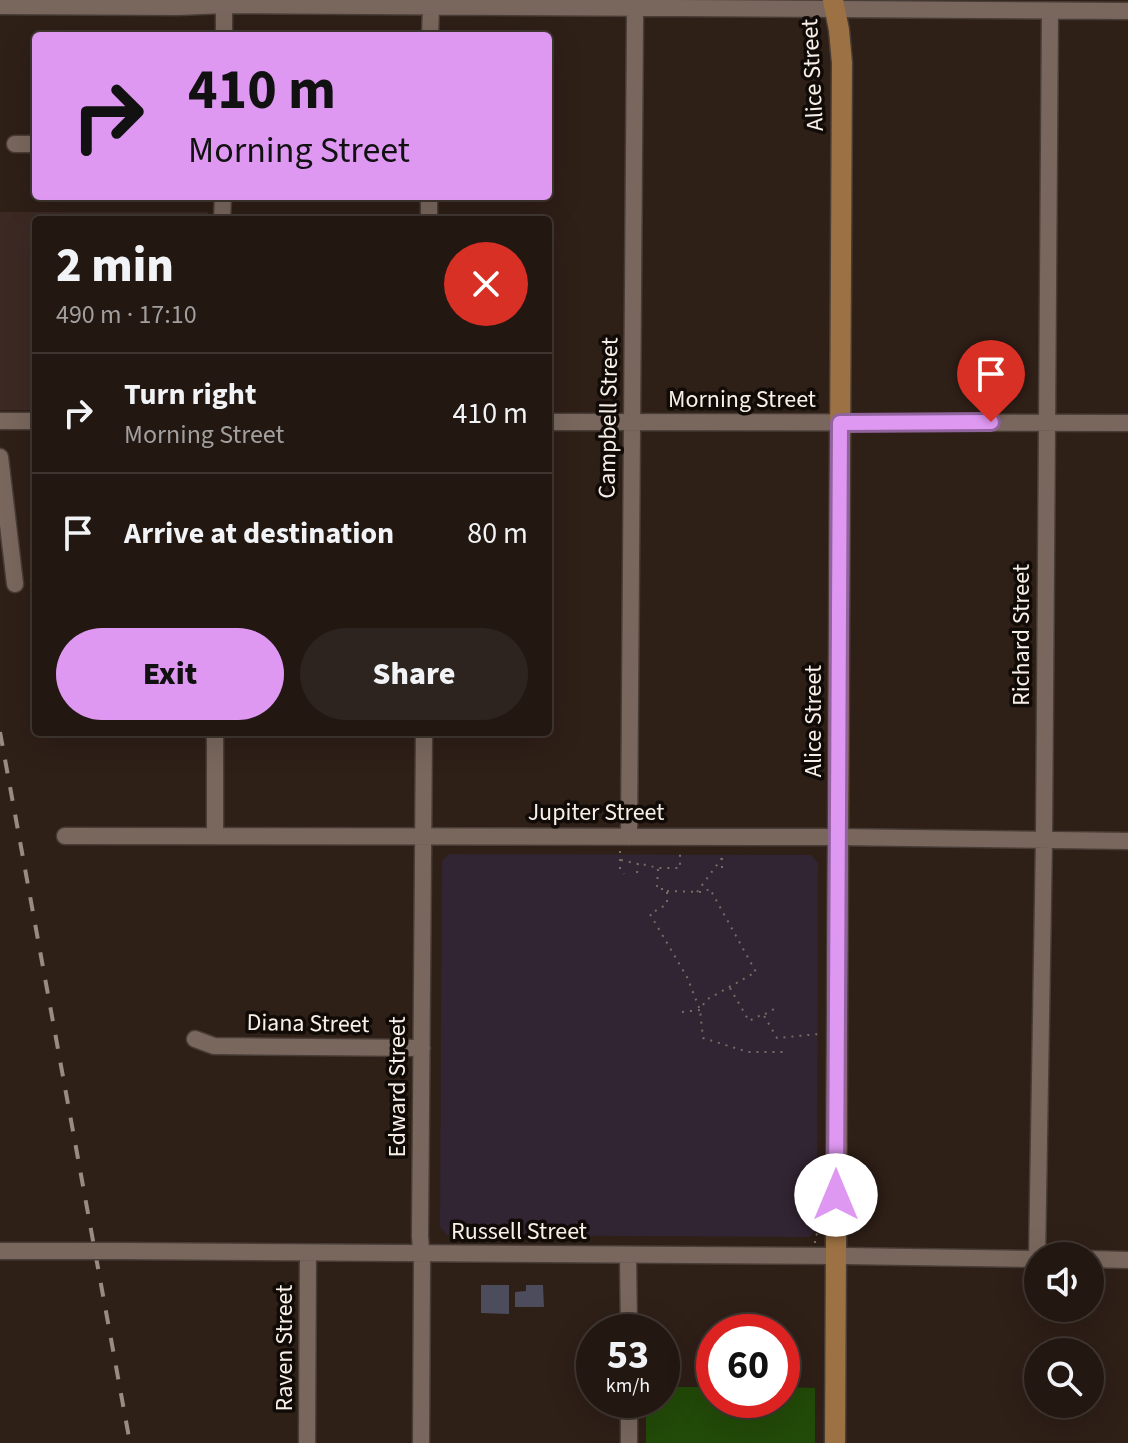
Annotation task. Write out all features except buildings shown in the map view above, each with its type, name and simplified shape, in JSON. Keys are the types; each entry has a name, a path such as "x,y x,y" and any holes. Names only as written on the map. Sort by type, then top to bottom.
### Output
{"main road":[{"name":"Alice Street","path":"834,5 842,63 835,1443"}],"street":[{"path":"429,3 430,32"},
{"path":"0,6 429,3 834,5 1128,11"},
{"name":"Campbell Street","path":"624,843 632,423 634,4"},
{"path":"224,5 224,32"},
{"name":"Richard Street","path":"1037,1242 1044,839 1050,11"},
{"path":"15,144 32,144"},
{"path":"0,421 32,421"},
{"name":"Morning Street","path":"552,422 1128,423"},
{"path":"0,457 15,584"},
{"path":"215,736 215,836"},
{"name":"Edward Street","path":"421,1443 424,736"},
{"name":"Jupiter Street","path":"65,836 424,836 624,843 838,837 1128,841"},
{"name":"Diana Street","path":"195,1039 214,1046 422,1048"},
{"name":"Russell Street","path":"0,1251 1024,1259"},
{"name":"Raven Street","path":"307,1443 308,1253"},
{"path":"628,1256 629,1314"},
{"path":"1104,1259 1128,1260"},
{"path":"629,1418 629,1443"}],"path":[{"path":"624,843 620,860 620,869 624,874"},
{"path":"620,860 658,868 680,868 680,850"},
{"path":"722,850 722,868"},
{"path":"697,892 722,858"},
{"path":"637,873 638,864"},
{"path":"658,868 657,886 667,892 703,892 710,889 756,972 706,1000 700,1010"},
{"path":"667,892 667,904 650,914 687,977 700,1010 703,1038 748,1052 788,1052"},
{"path":"730,987 749,1021 776,1008"},
{"path":"682,1012 700,1010"},
{"path":"764,1015 777,1038 820,1034"}],"shaded area":[{"path":"0,212 208,212 208,216 32,216 32,410 0,410"},
{"path":"449,854 811,855 818,863 817,1230 809,1237 447,1235 440,1227 442,861"}],"green space":[{"path":"680,1387 696,1387 696,1418 800,1418 800,1388 815,1388 815,1443 646,1443 646,1418 680,1418"}],"railway":[{"path":"0,732 130,1443"}],"route":[{"path":"836,1195 840,423 991,422"}]}
